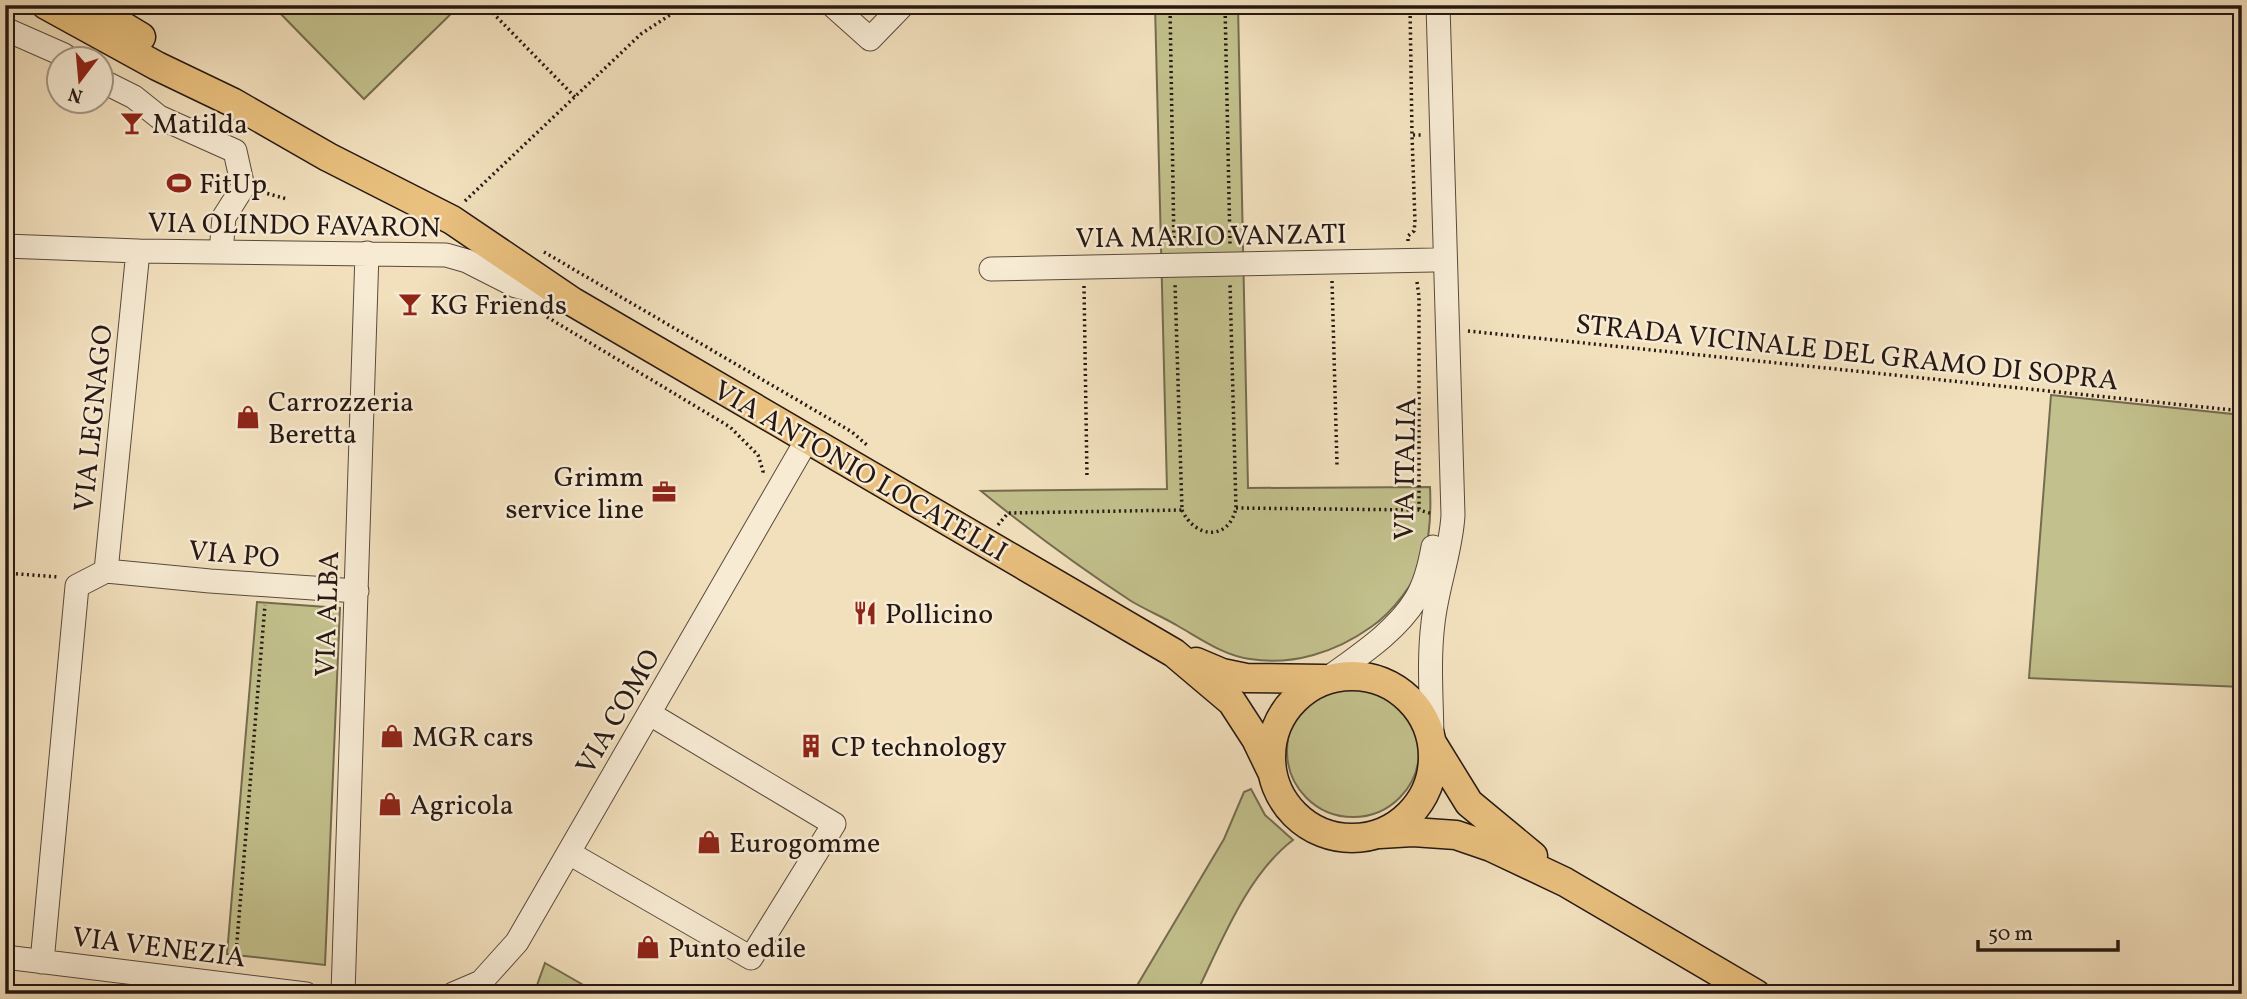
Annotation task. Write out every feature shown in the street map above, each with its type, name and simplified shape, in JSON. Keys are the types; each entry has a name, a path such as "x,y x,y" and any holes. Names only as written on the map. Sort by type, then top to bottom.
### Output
{"main road":[{"name":"VIA ANTONIO LOCATELLI","path":"46,5 157,66 232,102 328,157 452,220 561,295"},
{"name":"VIA ANTONIO LOCATELLI","path":"88,5 167,53 232,102"},
{"name":"VIA ANTONIO LOCATELLI","path":"328,157 432,229 561,295 1174,653 1222,673 1245,678 1327,679"},
{"name":"VIA ANTONIO LOCATELLI","path":"1174,653 1232,702 1256,739 1272,772"},
{"path":"1565,882 1469,803 1432,744 1420,713 1397,689 1364,676 1327,679 1303,691 1283,712 1271,743 1272,772 1285,804 1309,826 1343,838 1413,832 1456,835 1491,847 1565,882 1756,994"},
{"path":"1378,834 1404,819 1423,797 1432,769 1432,744"}],"street":[{"path":"832,5 870,39 903,5"},
{"name":"VIA ITALIA","path":"1327,679 1394,626 1417,598 1430,565 1437,533 1428,513 1433,260 1421,135 1427,5"},
{"name":"VIA ITALIA","path":"1432,744 1431,636 1452,534 1453,515 1438,5"},
{"path":"5,29 46,46"},
{"path":"116,88 134,97 159,117 235,151 243,187 224,217 222,252"},
{"name":"VIA ITALIA","path":"1433,260 1439,250 1438,201 1442,184"},
{"name":"VIA OLINDO FAVARON","path":"5,246 138,251 446,255 467,261 516,286 561,295"},
{"name":"VIA LEGNAGO","path":"42,962 77,586 97,575 138,251"},
{"name":"VIA ALBA","path":"342,994 367,253"},
{"name":"VIA MARIO VANZATI","path":"991,269 1433,260"},
{"name":"VIA ITALIA","path":"1433,260 1438,265 1442,282 1443,328 1449,341"},
{"name":"VIA COMO","path":"454,994 481,982 517,942 808,438"},
{"name":"VIA PO","path":"97,575 357,591"},
{"path":"569,853 751,958 834,824 650,714"},
{"name":"VIA VENEZIA","path":"5,957 306,994"}],"path":[{"path":"485,5 575,97"},
{"path":"452,220 462,204 641,34 685,5"},
{"path":"1170,5 1182,510 1193,527 1210,532 1228,526 1234,518 1236,508 1428,513 1419,283 1409,277 1408,261 1408,236 1414,231 1415,222 1421,135 1410,5"},
{"path":"243,187 287,198"},
{"path":"533,246 852,432 871,448"},
{"path":"1331,262 1337,465"},
{"path":"1084,267 1087,478"},
{"path":"544,315 730,427 758,455 763,471 759,490 775,499"},
{"name":"STRADA VICINALE DEL GRAMO DI SOPRA","path":"1449,341 2242,411"},
{"path":"997,526 1008,513 1182,510"},
{"path":"5,573 97,575"},
{"path":"248,967 235,965 266,586"}],"shaded area":[{"path":"272,5 460,5 364,99"},
{"path":"1155,5 1238,5 1248,488 1430,487 1430,522 1426,548 1421,566 1403,596 1387,614 1358,636 1329,650 1298,659 1250,659 1212,646 1112,588 1054,548 981,491 1167,489"},
{"path":"2051,395 2242,415 2242,687 2029,678"},
{"path":"257,602 340,608 325,965 227,954"},
{"path":"1353,685 1378,690 1400,704 1414,726 1419,751 1414,776 1400,798 1378,812 1353,817 1328,812 1306,798 1292,776 1287,751 1292,726 1306,704 1328,690"},
{"path":"1251,789 1265,815 1293,840 1262,872 1249,891 1196,994 1132,994 1224,839 1244,792"},
{"path":"545,963 599,994 551,994 536,988"}],"place":[{"name":"Matilda","path":"132,123"},
{"name":"FitUp","path":"179,183"},
{"name":"KG Friends","path":"410,304"},
{"name":"Carrozzeria Beretta","path":"248,417"},
{"name":"Grimm service line","path":"664,492"},
{"name":"Pollicino","path":"865,613"},
{"name":"MGR cars","path":"392,736"},
{"name":"CP technology","path":"811,746"},
{"name":"Agricola","path":"390,804"},
{"name":"Eurogomme","path":"709,842"},
{"name":"Punto edile","path":"648,947"}]}
